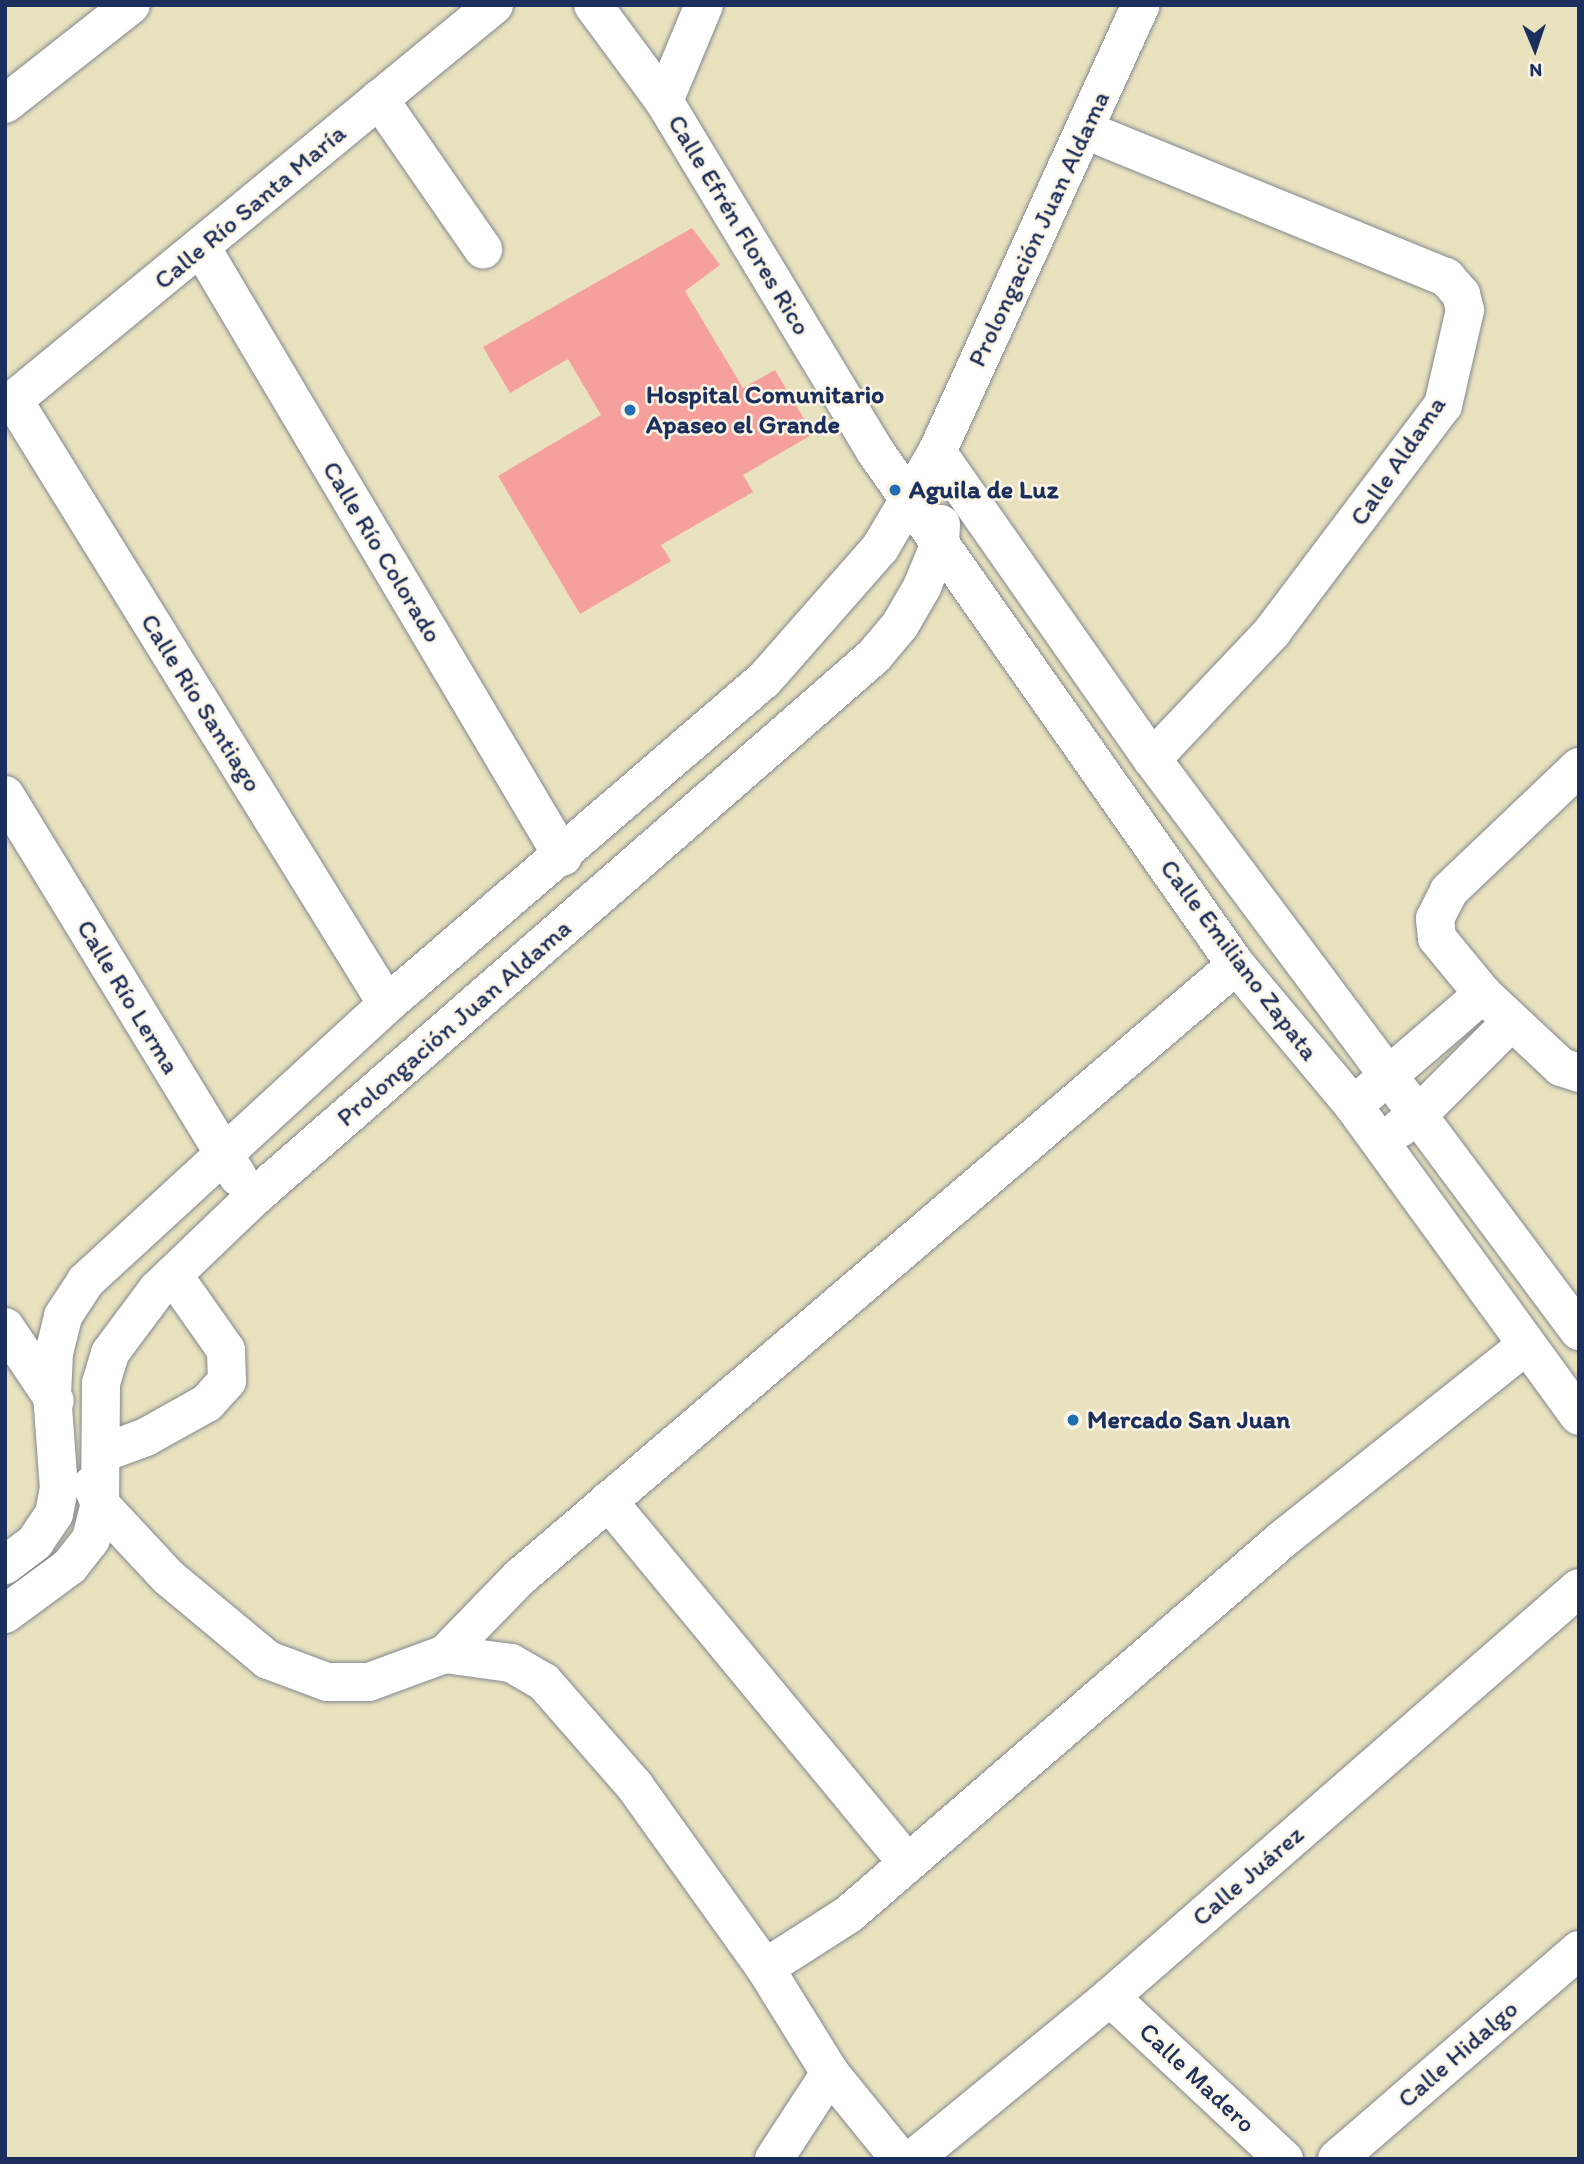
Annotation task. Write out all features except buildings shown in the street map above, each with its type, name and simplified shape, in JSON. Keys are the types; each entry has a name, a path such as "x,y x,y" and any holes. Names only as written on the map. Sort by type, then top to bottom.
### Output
{"street":[{"path":"5,104 131,5"},
{"name":"Calle Río Santa María","path":"10,404 494,5"},
{"name":"Calle Efrén Flores Rico","path":"593,5 664,101 875,451 910,496"},
{"path":"664,101 704,5"},
{"name":"Prolongación Juan Aldama","path":"5,1565 35,1542 54,1514 59,1478 52,1394 54,1353 63,1316 86,1281 387,1004 563,857 764,680 880,548 937,452 1142,5"},
{"path":"379,99 483,250"},
{"name":"Calle Aldama","path":"1085,130 1446,277 1461,293 1465,310 1443,405 1273,631 1152,759"},
{"name":"Calle Río Colorado","path":"201,247 563,857"},
{"name":"Calle Río Santiago","path":"10,404 387,1004"},
{"path":"875,451 937,452"},
{"name":"Prolongación Juan Aldama","path":"5,1614 70,1566 90,1539 100,1504 103,1453 101,1383 110,1353 125,1329 173,1275 253,1199 874,656 906,616 940,543 943,504 937,452"},
{"name":"Calle Emiliano Zapata","path":"937,452 1152,759 1388,1076 1420,1114 1579,1331"},
{"name":"Calle Emiliano Zapata","path":"910,496 940,543 1236,965 1353,1105 1525,1346 1579,1416"},
{"path":"1576,1073 1511,1022 1483,994 1437,938 1438,907 1449,891 1579,767"},
{"name":"Calle Río Lerma","path":"5,795 253,1199"},
{"path":"445,1654 479,1614 608,1501 1236,965"},
{"path":"1353,1105 1483,994"},
{"path":"1378,1143 1420,1114 1511,1022"},
{"path":"103,1453 146,1437 207,1403 227,1381 226,1350 173,1275"},
{"path":"5,1327 52,1394 100,1504 168,1577 268,1660 327,1682 369,1682 445,1654 511,1663 544,1682 634,1785 765,1968 830,2073 900,2159"},
{"path":"765,1968 849,1914 1284,1538 1525,1346"},
{"path":"608,1501 907,1863"},
{"name":"Calle Juárez","path":"913,2159 1110,1997 1579,1588"},
{"name":"Calle Hidalgo","path":"1338,2159 1579,1950"},
{"name":"Calle Madero","path":"1110,1997 1284,2159"},
{"path":"774,2159 830,2073"}],"place":[{"name":"Hospital Comunitario Apaseo el Grande","path":"630,410"},
{"name":"Aguila de Luz","path":"895,490"},
{"name":"Mercado San Juan","path":"1073,1420"}]}
